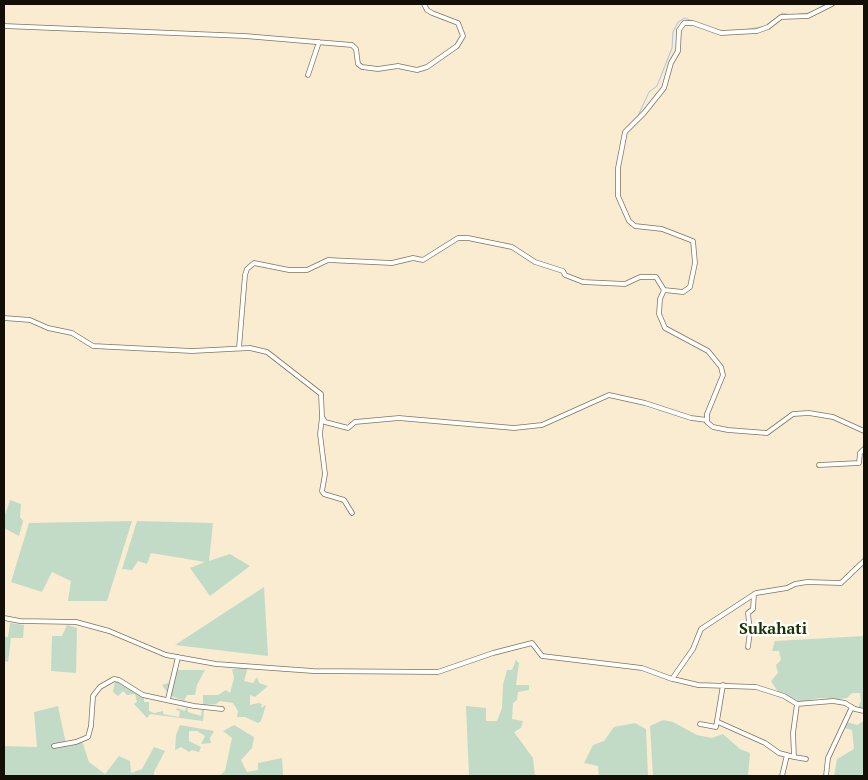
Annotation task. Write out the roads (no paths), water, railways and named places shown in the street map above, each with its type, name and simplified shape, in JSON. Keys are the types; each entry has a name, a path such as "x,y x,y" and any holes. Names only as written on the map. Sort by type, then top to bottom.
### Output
{"street":[{"path":"4,26 223,35 354,45 358,64 362,67 378,69 398,66 417,70 424,69 457,46 462,36 458,23 432,14 424,4"},
{"path":"240,348 245,275 247,269 254,263 289,270 307,270 328,260 392,263 413,258 423,260 458,238 468,238 512,247 535,262 563,271 565,275 583,282 625,284 642,277 656,278 663,288 682,292 690,287 695,263 693,242 664,229 643,228 633,224 619,199 616,182 626,130 644,113 664,88 671,63 678,52 679,30 684,23 693,23 720,34 757,31 768,27 782,17 808,16 832,4"},
{"path":"308,75 319,42"},
{"path":"663,288 659,302 659,314 665,328 708,351 721,367 722,379 705,420"},
{"path":"4,318 30,320 48,328 72,333 93,346 176,351 240,348 260,349 272,354 320,393 322,417 319,431 325,474 322,491 324,494 344,500 352,513"},
{"path":"322,417 327,423 348,428 355,422 399,418 514,428 542,425 609,395 705,420 713,427 767,433 793,414 808,413 833,417 864,431"},
{"path":"859,463 860,453 864,448"},
{"path":"818,465 859,463 864,466"},
{"path":"673,679 693,649 701,629 754,594 790,588 795,584 821,581 841,583 864,561"},
{"path":"748,647 750,631 748,612 754,609 754,594"},
{"path":"4,618 20,621 76,622 104,629 161,653 216,664 313,672 431,673 444,671 493,653 532,642 542,656 642,668 673,679 698,685 756,687 784,696 797,704 803,705 826,701 845,703 859,711 864,711"},
{"path":"168,700 178,657"},
{"path":"54,746 76,742 88,737 91,726 93,696 96,690 108,682 117,679 143,695 199,707 222,709"},
{"path":"700,724 714,728 718,722 724,685"},
{"path":"794,757 793,733 797,704"},
{"path":"826,776 828,758 852,707"},
{"path":"718,722 765,743 779,753 806,760"},
{"path":"782,776 787,755"}],"waterway":[{"path":"820,8 826,4"},
{"path":"744,30 766,26 783,13 790,15"},
{"path":"799,14 810,13"},
{"path":"638,116 649,92 657,86 672,48 673,32 678,22 685,18 692,21"},
{"path":"717,30 730,31"}],"district":[{"name":"Sukahati","path":"773,629"}]}
